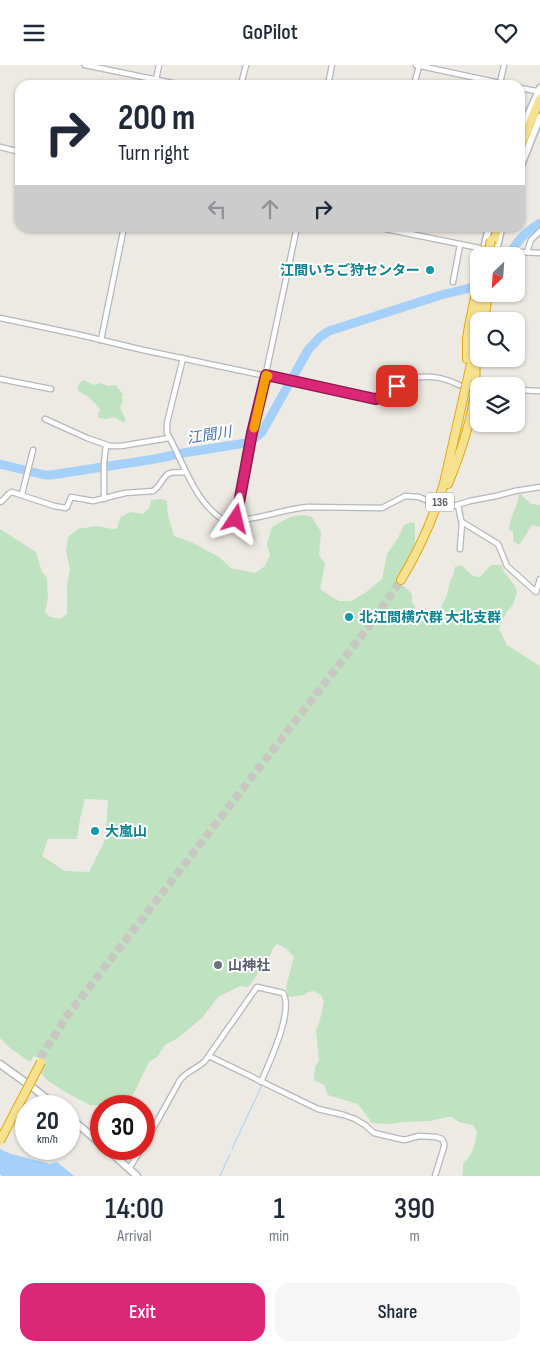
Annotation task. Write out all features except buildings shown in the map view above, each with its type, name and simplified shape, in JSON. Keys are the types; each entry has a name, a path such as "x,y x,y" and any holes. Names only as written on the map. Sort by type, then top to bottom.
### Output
{"highway":[{"path":"525,133 539,93"},
{"path":"525,144 540,108"},
{"path":"491,247 496,232"},
{"name":"136","path":"478,303 467,338 467,379 446,475 439,498 403,581 431,526 464,440 474,396 478,367"},
{"name":"136","path":"476,367 476,376"},
{"path":"0,1135 41,1060 0,1141"}],"main road":[{"path":"525,122 539,93"},
{"path":"525,155 540,117"},
{"path":"489,232 489,247"},
{"path":"491,247 496,232"},
{"path":"0,1064 42,1095"},
{"path":"80,1126 90,1135"},
{"path":"119,1160 137,1176"}],"street":[{"path":"85,65 147,80"},
{"path":"155,80 159,65"},
{"path":"242,80 246,65"},
{"path":"329,80 332,65"},
{"path":"415,80 417,65 486,80"},
{"path":"501,80 504,65"},
{"path":"525,89 539,93"},
{"path":"0,147 15,150"},
{"path":"540,231 531,240 527,252 540,253"},
{"path":"101,340 123,232"},
{"path":"236,519 252,433 297,232"},
{"path":"401,232 470,248"},
{"path":"453,282 460,245"},
{"path":"0,318 375,399 380,398 408,379 413,378 442,377 459,385"},
{"path":"183,358 167,433 196,491 219,517 226,519 261,517 296,508 308,507 330,509 382,508 404,496 419,497 434,503"},
{"path":"0,379 51,389"},
{"path":"525,390 540,391"},
{"path":"45,419 106,445 121,446 169,438"},
{"path":"104,499 106,445"},
{"path":"22,494 33,450"},
{"path":"0,502 10,492 64,508 67,507 71,497 91,501 125,493 155,490 170,473 186,472"},
{"path":"442,507 446,508 515,491 540,487"},
{"path":"458,505 462,522 460,549"},
{"path":"462,522 498,544 507,567 536,592 540,579"},
{"path":"155,1125 180,1080 186,1073 198,1068 209,1056 256,987 282,993 286,1004 279,1040 261,1082"},
{"path":"209,1056 318,1109 354,1119 374,1133 404,1140 419,1136 442,1139 444,1147 435,1176"},
{"path":"129,1169 135,1160"}],"green space":[{"path":"83,380 93,385 100,383 108,386 116,385 123,395 120,408 126,420 124,423 114,417 99,418 98,414 101,410 88,397 78,391 78,385"},
{"path":"519,493 531,504 540,505 540,527 532,525 519,545 513,541 513,531 509,530"},
{"path":"162,499 167,501 168,516 174,536 191,542 219,557 231,568 255,573 265,566 270,555 267,544 272,527 296,516 312,517 321,532 319,555 325,564 320,589 339,601 351,601 365,593 382,579 387,554 404,525 411,522 415,524 415,547 397,581 398,584 405,587 412,594 412,603 415,606 416,616 427,619 439,612 447,595 455,567 461,565 473,576 480,577 491,565 502,565 504,572 515,586 517,592 513,605 507,611 499,629 507,645 540,666 540,1176 462,1176 463,1163 473,1149 477,1132 473,1125 459,1122 452,1117 391,1124 372,1123 358,1104 328,1095 324,1085 314,1080 315,1068 319,1060 316,1030 324,1002 321,995 313,991 304,995 288,997 286,987 294,957 287,949 277,944 273,948 266,966 248,987 240,986 218,997 202,1018 178,1038 165,1045 157,1057 149,1062 133,1095 90,1095 90,1105 80,1100 80,1095 71,1095 47,1080 40,1072 45,1061 34,1056 30,1062 10,1048 0,1038 0,529 36,552 42,572 47,578 48,598 45,611 50,617 60,619 67,614 67,586 70,569 66,551 68,537 78,529 96,526 117,528 121,517 130,512 143,514 150,507 151,500","holes":["85,799 108,800 105,840 89,872 65,871 42,856 48,839 77,839"]}],"water":[{"path":"0,1149 15,1155 15,1160 34,1160 50,1164 57,1162 74,1176 2,1176 0,1174"}],"waterway":[{"name":"江間川","path":"515,247 522,237 540,223"},
{"name":"江間川","path":"0,464 51,475 246,443 262,432 308,350 320,337 329,331 441,295 470,288"},
{"path":"232,1149 262,1085"},
{"path":"220,1176 230,1154"}],"tunnel":[{"path":"40,1058 67,1016 372,622 401,580"}],"slow traffic":[{"path":"254,428 266,375 268,376"}],"place":[{"name":"江間いちご狩センター","path":"430,270"},
{"name":"北江間横穴群 大北支群","path":"349,617"},
{"name":"大嵐山","path":"95,831"},
{"name":"山神社","path":"218,965"}],"route":[{"path":"236,519 252,433 266,375 375,399 380,398 397,386"}]}
